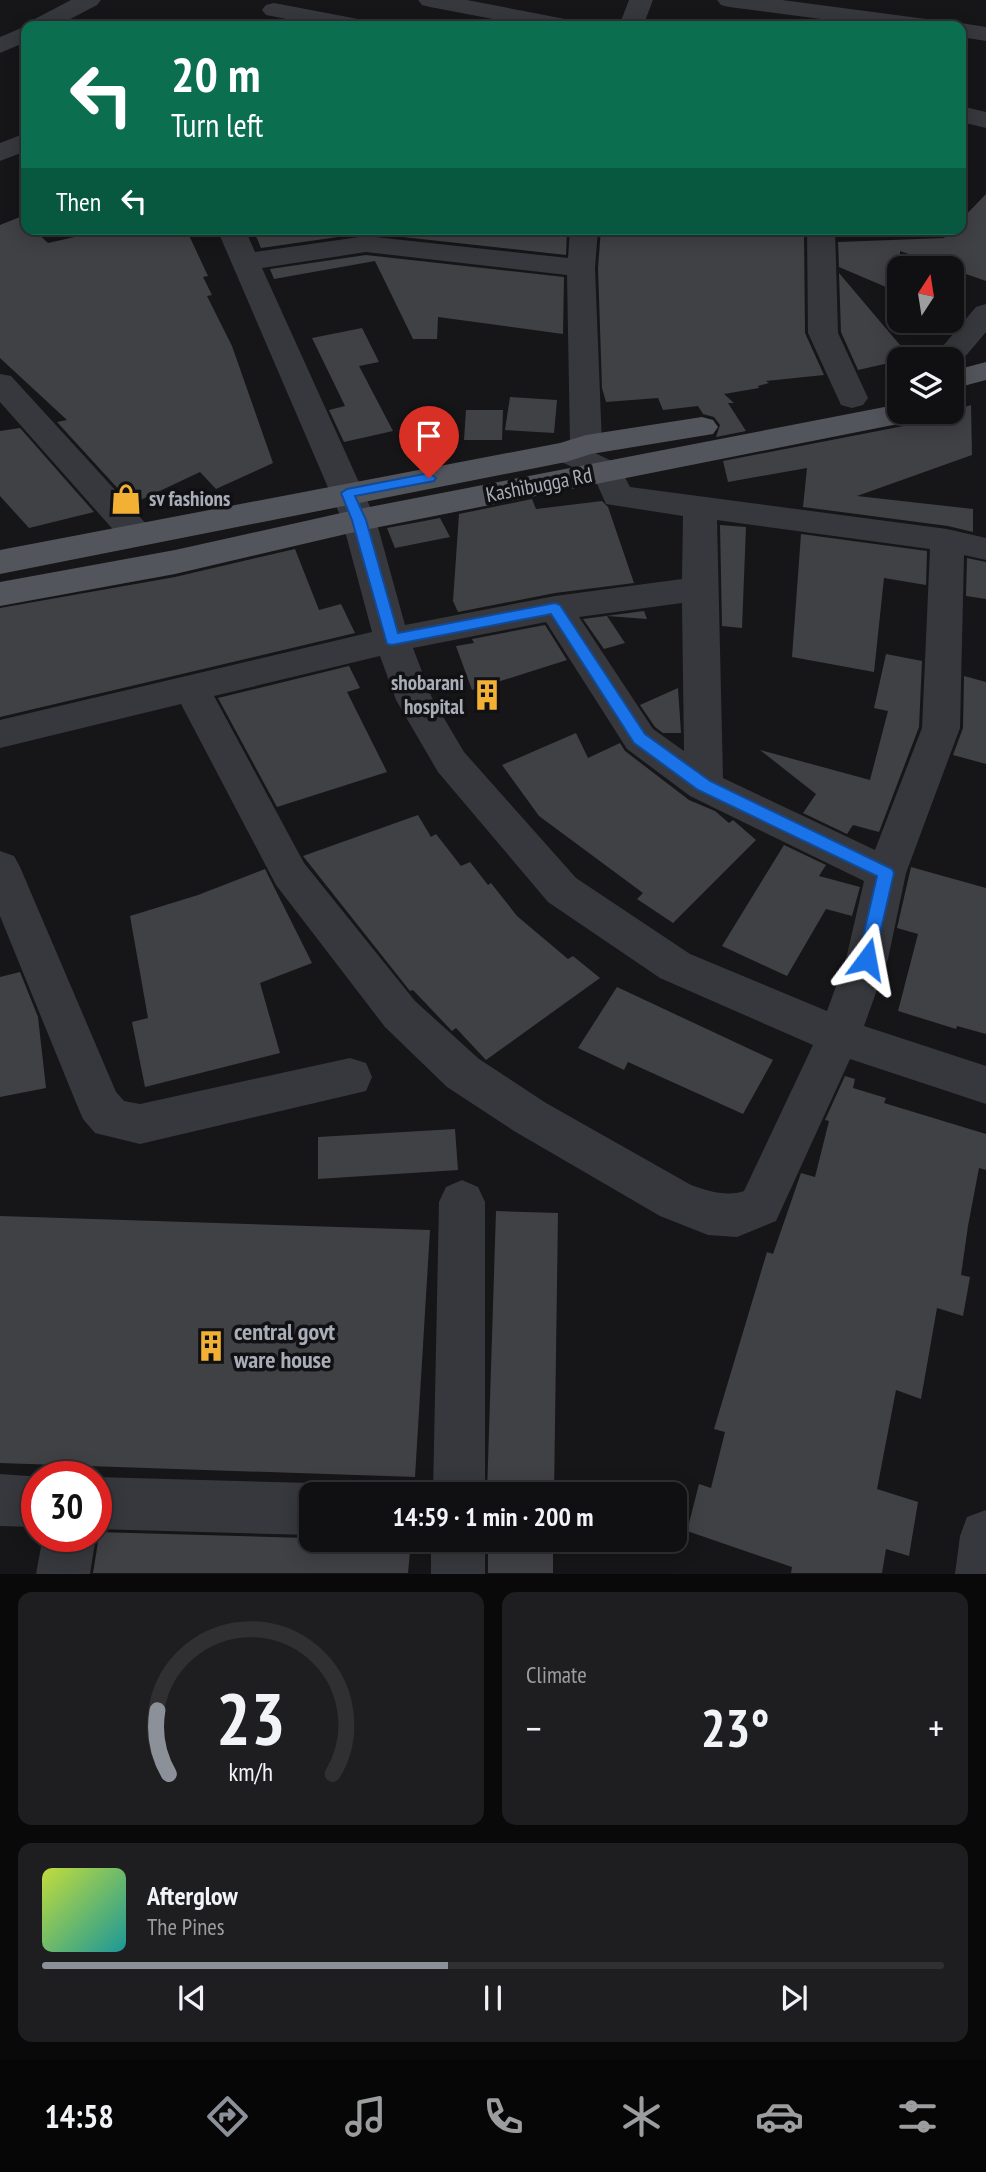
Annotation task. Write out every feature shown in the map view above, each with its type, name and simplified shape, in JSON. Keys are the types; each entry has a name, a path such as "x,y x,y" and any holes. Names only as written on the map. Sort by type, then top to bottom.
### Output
{"main road":[{"path":"964,377 986,371"},
{"name":"Kashibugga Rd","path":"0,594 175,562 353,507 576,449 887,392"},
{"path":"964,402 986,398"},
{"name":"Kashibugga Rd","path":"0,562 136,536 607,471 887,416"}],"street":[{"path":"49,21 89,0"},
{"path":"430,0 539,21"},
{"path":"633,21 641,0"},
{"path":"729,0 853,21"},
{"path":"274,10 332,21"},
{"path":"966,31 986,34"},
{"path":"966,115 986,120"},
{"path":"0,153 21,143"},
{"path":"234,235 353,507 392,640 414,700 451,762 562,890 675,967 839,1036 986,1085"},
{"path":"192,690 290,874 400,1014 463,1073 530,1117 676,1201 708,1213 737,1215 760,1206 839,1036 867,959 886,873 941,728 967,545 618,496 607,471 576,449 584,235"},
{"path":"821,235 823,333 852,398"},
{"path":"245,262 366,244 582,268"},
{"path":"957,347 986,313"},
{"path":"0,383 136,536"},
{"path":"700,509 699,589 704,786"},
{"path":"0,734 392,640 555,608 699,589"},
{"path":"555,608 640,738 704,786 886,873"},
{"path":"0,867 99,1105 111,1119 140,1124 350,1077"},
{"path":"458,1482 462,1202"},
{"path":"0,1500 21,1501"},
{"path":"112,1503 299,1509"},
{"path":"982,1573 986,1536"},
{"path":"62,1573 67,1552"},
{"path":"458,1552 458,1573"}],"building":[{"path":"986,194 986,281 964,273 964,256 914,256 900,251 900,256 887,256 887,287 839,267 838,242 966,235 966,215"},
{"path":"20,217 21,235 39,235 48,243 83,235 189,235 208,276 203,277 212,295 207,296 232,346 273,463 216,489 200,472 132,504 57,422 67,420 0,358 0,225"},
{"path":"256,235 352,235 261,248"},
{"path":"384,235 567,235 566,255"},
{"path":"601,235 804,235 805,333 824,375 766,381 769,383 758,386 759,388 724,394 734,403 728,403 746,431 716,437 720,425 714,417 703,414 698,406 663,410 658,398 606,402 602,388 598,268"},
{"path":"366,255 564,277 563,334 438,317 437,339 413,339 375,261 274,279 270,269"},
{"path":"839,273 887,333 902,347 887,347 887,363 858,370 841,332"},
{"path":"362,328 379,362 359,366 393,431 344,442 329,410 345,406 312,338"},
{"path":"510,397 557,400 554,433 505,430"},
{"path":"971,405 972,455 857,496 973,509 973,532 948,526 803,507 807,468 728,482 723,461 914,424 964,424 964,407"},
{"path":"466,410 503,410 502,440 464,440"},
{"path":"20,428 94,512 29,528 0,496 0,431"},
{"path":"532,499 536,509 602,501 608,507 634,583 555,593 458,612 453,601 459,514"},
{"path":"440,518 450,537 395,548 387,528"},
{"path":"720,525 746,527 742,628 722,626"},
{"path":"801,534 927,551 926,585 884,578 874,672 792,657"},
{"path":"295,549 319,610 341,604 355,633 0,717 0,608 175,577"},
{"path":"967,558 986,562 986,599 966,596"},
{"path":"644,611 647,619 607,616 625,643 604,649 583,619"},
{"path":"545,625 567,660 472,690 456,646 474,643 472,639"},
{"path":"886,654 922,661 919,727 879,832 853,825 847,834 803,813 816,794 760,750 870,780 888,711 874,708"},
{"path":"349,666 360,688 347,692 387,772 277,807 218,698"},
{"path":"964,676 986,682 986,764 953,755 963,728"},
{"path":"678,688 681,733 663,733 655,727 640,705"},
{"path":"576,733 588,758 620,743 625,751 689,800 715,811 729,823 733,820 756,840 673,923 637,899 643,893 539,816 502,765"},
{"path":"418,815 431,837 436,834 461,866 470,862 517,916 568,959 573,956 600,978 486,1060 456,1028 452,1031 413,990 410,991 303,856"},
{"path":"784,845 826,865 819,876 860,887 852,916 826,909 787,976 722,946"},
{"path":"911,867 986,888 986,1034 957,1026 956,1029 898,1011 918,934 897,928"},
{"path":"265,869 312,963 260,983 280,1053 145,1087 132,1022 148,1018 130,916 198,895"},
{"path":"20,972 38,1017 46,1088 0,1097 0,977"},
{"path":"617,987 773,1060 743,1114 628,1062 624,1070 578,1048"},
{"path":"845,1076 855,1079 853,1088 886,1098 884,1103 986,1134 986,1170 979,1168 961,1275 970,1277 963,1316 937,1308 921,1399 896,1390 877,1489 918,1502 909,1556 886,1549 882,1573 791,1573 792,1567 687,1531 699,1484 711,1488 725,1432 714,1429 767,1252 773,1254 801,1173 815,1177 829,1121 825,1120"},
{"path":"455,1129 458,1170 318,1179 318,1137"},
{"path":"496,1211 558,1213 554,1482 487,1482"},
{"name":"central govt ware house","path":"0,1216 430,1230 415,1477 112,1467 112,1461 0,1463"},
{"path":"112,1532 299,1538 299,1552 410,1552 408,1573 93,1573 96,1552 112,1552"},
{"path":"488,1552 553,1552 553,1573 488,1573"}],"place":[{"name":"sv fashions","path":"126,499"},
{"name":"shobarani hospital","path":"487,695"},
{"name":"central govt ware house","path":"211,1346"}],"route":[{"path":"429,478 347,493 359,520 392,640 555,608 640,738 704,786 886,873 867,959"}]}
